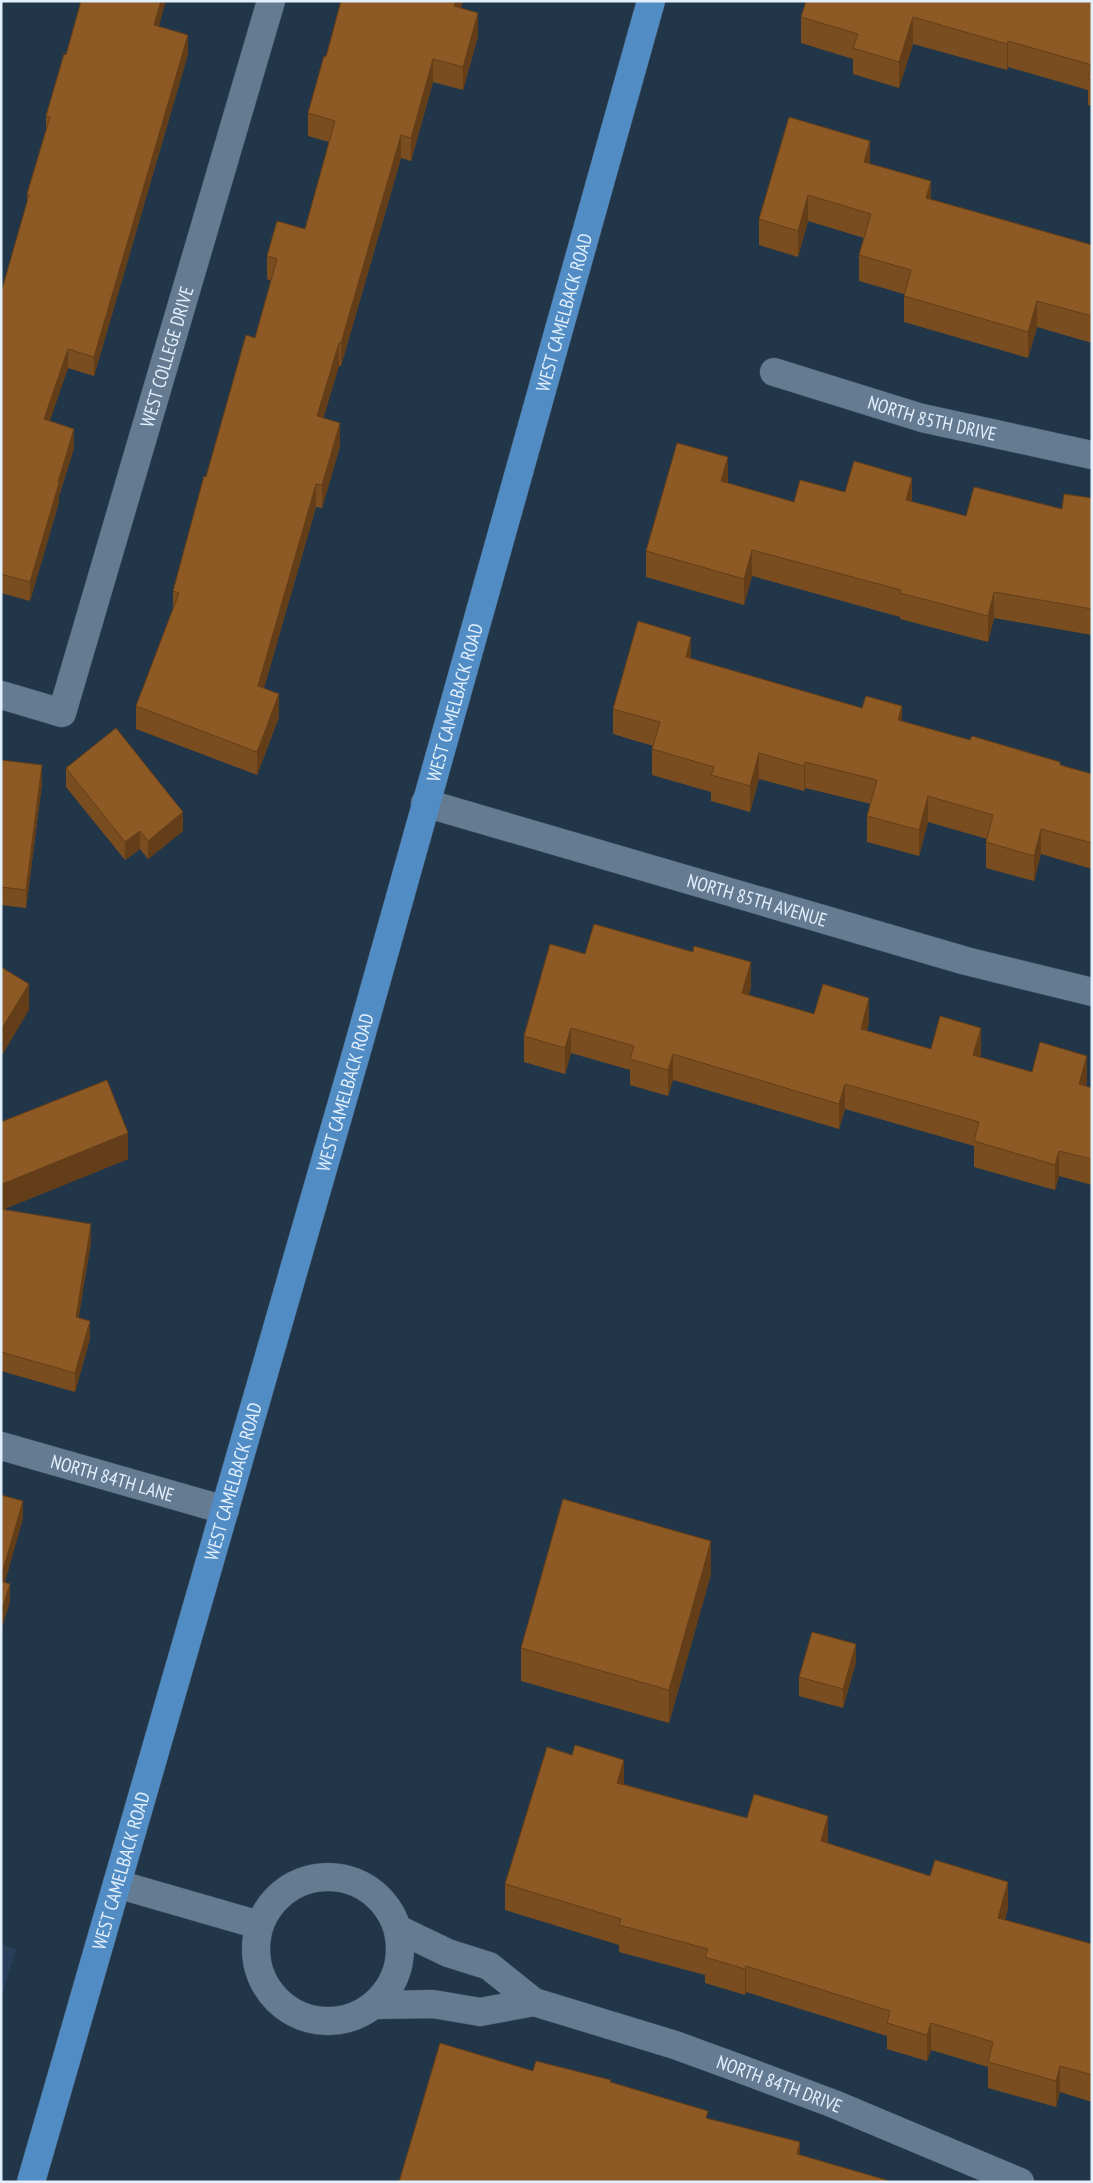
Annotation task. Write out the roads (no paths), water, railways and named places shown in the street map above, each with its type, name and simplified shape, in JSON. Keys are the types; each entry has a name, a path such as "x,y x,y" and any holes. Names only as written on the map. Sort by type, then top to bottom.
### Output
{"main road":[{"name":"WEST CAMELBACK ROAD","path":"31,2182 356,1054 651,1"}],"street":[{"name":"WEST COLLEGE DRIVE","path":"1,695 62,712 271,1"},
{"name":"NORTH 85TH DRIVE","path":"774,372 922,418 1092,455"},
{"name":"NORTH 85TH AVENUE","path":"425,804 966,961 1092,992"},
{"name":"NORTH 84TH LANE","path":"1,1446 225,1510"},
{"path":"330,1876 352,1880 373,1891 388,1908 398,1929 401,1949 398,1970 389,1989 376,2005 355,2017 332,2022 308,2020 287,2010 270,1993 259,1972 255,1948 259,1925 270,1905 287,1889 308,1879 330,1876"},
{"path":"117,1884 259,1925"},
{"name":"NORTH 84TH DRIVE","path":"398,1929 448,1953 489,1966 534,2002 675,2045 834,2104 1020,2182"},
{"name":"NORTH 84TH DRIVE","path":"376,2005 433,2004 480,2012 534,2002"}]}
